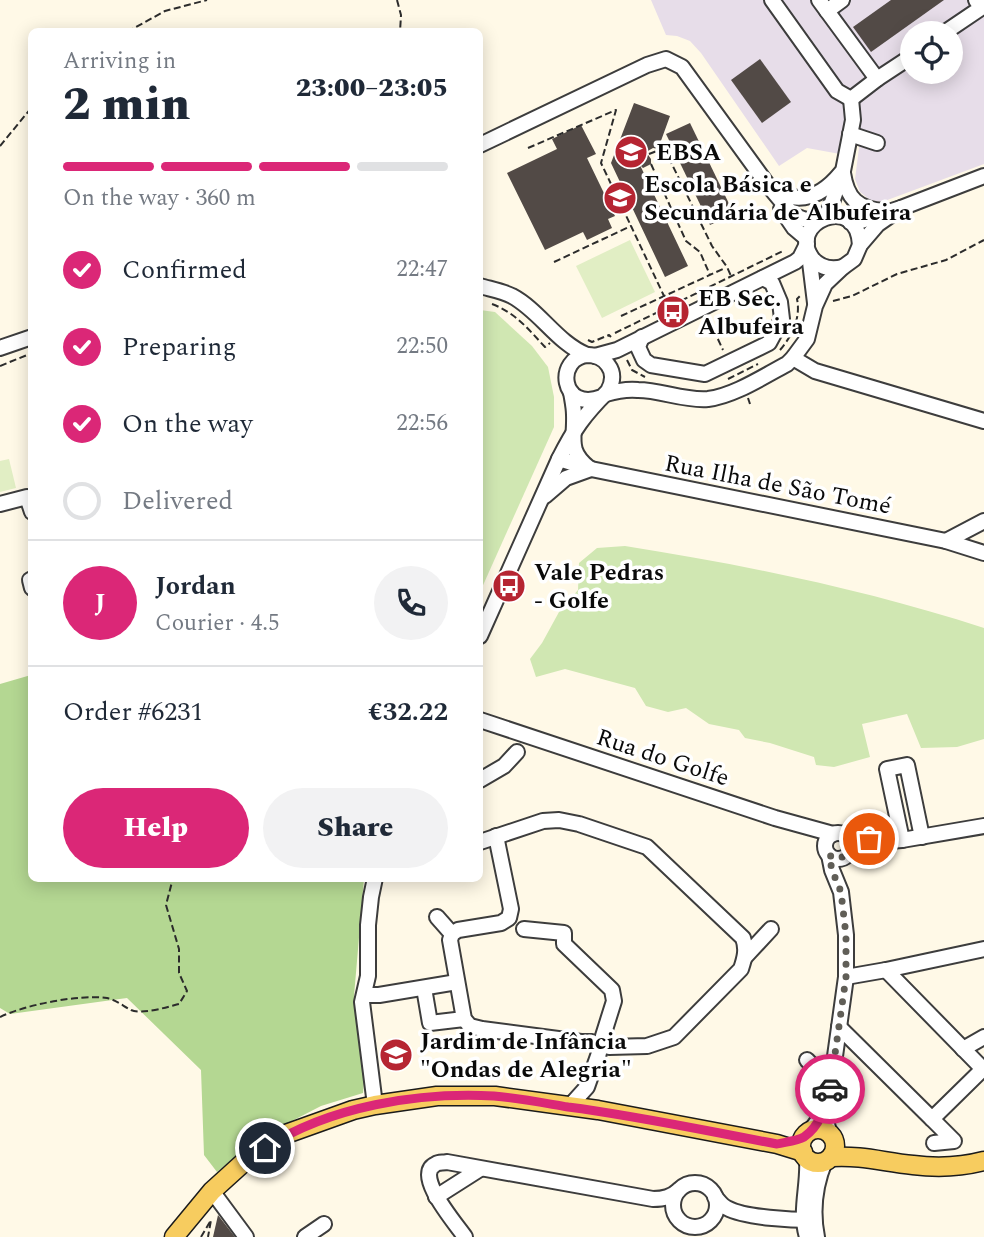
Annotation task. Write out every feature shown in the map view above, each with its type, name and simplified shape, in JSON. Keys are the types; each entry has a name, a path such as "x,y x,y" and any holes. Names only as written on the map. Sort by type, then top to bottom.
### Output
{"main road":[{"path":"174,1237 212,1191 244,1162 286,1134 342,1113 436,1096 495,1096 598,1110 777,1144 845,1149 863,1157 913,1165 984,1166"}],"street":[{"path":"772,0 837,92 851,99"},
{"path":"842,0 823,6 877,79"},
{"path":"962,21 981,8 976,0"},
{"path":"483,144 646,65 666,60 682,67 767,184 793,215 803,219 837,216 861,221 984,176"},
{"path":"851,99 900,63"},
{"path":"816,301 808,245 810,231 830,208 841,178 853,120 851,99"},
{"path":"850,134 877,143"},
{"path":"767,184 780,193 805,197 818,194 841,178"},
{"path":"841,178 851,197 860,206 872,211 894,210"},
{"path":"841,178 840,203 847,220 856,229 860,245"},
{"path":"767,184 794,228 808,245 813,259 827,268 843,267"},
{"path":"642,337 638,347 644,360 651,365 705,374 736,375 787,364 807,339 816,301 825,284 854,259 860,245 894,210"},
{"path":"566,375 571,363 580,357 617,350 800,258 808,245"},
{"path":"483,287 513,296 570,346 603,359 622,381 644,384 695,399 709,399 725,396 736,375 769,343 782,318 780,302 772,283 763,278"},
{"path":"540,318 567,362 567,383 575,418 574,446 578,459 591,469"},
{"path":"0,348 28,338"},
{"path":"793,358 816,371 984,421"},
{"path":"483,629 559,459 585,415 611,387 612,372"},
{"path":"570,392 576,397 592,401 644,384"},
{"name":"Rua Ilha de São Tomé","path":"559,459 591,469 946,541 984,553"},
{"path":"541,499 566,478 591,469"},
{"path":"0,504 27,497 28,500"},
{"path":"946,541 984,521"},
{"name":"Rua do Golfe","path":"483,721 775,818 829,845 836,859 849,848 842,833 829,845"},
{"path":"483,778 504,766 517,752"},
{"path":"896,841 887,769 907,765 922,837"},
{"path":"424,988 430,1023 467,1023 601,1045 647,1046 674,1037 741,969 746,946 743,938 647,847 559,820 543,821 483,841"},
{"path":"807,1237 808,1175 818,1146 831,1085 846,977 846,935 841,892 849,848 984,826"},
{"path":"467,1023 450,940 452,934 458,930 501,923 509,918 510,909 496,836"},
{"path":"829,845 832,870 841,892"},
{"path":"374,882 368,925 368,976 362,1003 375,1105"},
{"path":"437,917 452,934"},
{"path":"524,929 564,933 564,944 612,990 614,1001 587,1087 569,1107"},
{"path":"745,957 771,929"},
{"path":"846,977 984,949"},
{"path":"886,970 983,1070 932,1119"},
{"path":"365,995 457,982"},
{"path":"839,1027 954,1141 934,1143"},
{"path":"963,1049 984,1037"},
{"path":"807,1060 831,1085"},
{"path":"587,1087 598,1110"},
{"path":"465,1237 436,1197 428,1176 430,1168 435,1164 447,1162 653,1199 671,1197 685,1185 701,1184 708,1187 726,1208 737,1212 789,1220 809,1220"},
{"path":"436,1197 480,1169"},
{"path":"679,1189 673,1202 680,1228"},
{"path":"212,1191 246,1237"},
{"path":"705,1224 716,1212 715,1197"},
{"path":"653,1199 667,1208 680,1228"},
{"path":"680,1228 705,1224 721,1215 737,1212"},
{"path":"809,1220 817,1237"},
{"path":"305,1237 324,1224"}],"path":[{"path":"134,28 165,11 207,0"},
{"path":"397,0 401,15 400,28"},
{"path":"528,148 616,110 601,163 664,296"},
{"path":"0,146 28,112"},
{"path":"649,154 672,145"},
{"path":"664,148 712,246 732,276"},
{"path":"651,164 686,241 700,252 710,275"},
{"path":"554,262 631,226"},
{"path":"776,353 782,349 798,318 797,299 801,296 816,301 832,301 852,296 897,274 946,260 984,240"},
{"path":"615,333 783,251"},
{"path":"621,316 727,267"},
{"path":"696,294 750,404"},
{"path":"488,302 511,313 530,329 545,347"},
{"path":"586,340 592,342 609,335 623,360 627,360 644,384"},
{"path":"0,366 28,355"},
{"path":"727,380 758,364"},
{"path":"0,1017 37,1006 87,998 108,998 134,1012 179,1004 187,991 179,973 179,949 166,905 172,882"},
{"path":"201,1237 211,1220 208,1237"}],"shaded area":[{"path":"651,0 984,0 984,164 882,202 870,200 860,192 855,179 860,140 840,154 807,148 779,166 701,53 690,41 666,35"}],"green space":[{"path":"630,240 655,292 602,318 576,266"},
{"path":"483,310 495,312 532,346 548,367 554,397 554,427 483,585"},
{"path":"9,459 16,488 0,492 0,461"},
{"path":"625,546 806,580 896,602 984,628 984,739 957,747 921,748 907,714 862,724 870,757 834,767 816,765 814,757 745,738 739,730 709,724 686,708 668,712 646,706 635,688 565,669 536,677 530,659 559,612 578,590 579,563 597,548"},
{"path":"28,676 28,882 364,882 354,996 365,1070 363,1093 321,1106 255,1140 217,1172 204,1155 201,1070 127,998 10,1014 0,1008 0,684"}],"building":[{"path":"891,0 944,0 915,21 900,21 900,31 871,52 853,27"},
{"path":"760,59 791,102 762,123 731,80"},
{"path":"634,103 670,116 658,149 653,148 646,152 651,164 643,168 640,165 688,266 665,277 611,163"},
{"path":"690,123 734,214 710,225 666,134"},
{"path":"581,125 596,154 587,158 615,216 608,219 612,228 587,240 583,232 545,250 507,173 557,149 552,139"},
{"path":"218,1215 235,1237 213,1237"}],"way so far":[{"path":"830,1089 846,977 846,935 841,892 829,855 840,859 848,855 852,846 849,838 869,839"}],"place":[{"name":"EBSA","path":"631,152"},
{"name":"Escola Básica e Secundária de Albufeira","path":"620,198"},
{"name":"EB Sec. Albufeira","path":"673,312"},
{"name":"Vale Pedras - Golfe","path":"509,586"},
{"name":"Jardim de Infância \"Ondas de Alegria\"","path":"396,1055"}],"route":[{"path":"265,1148 286,1134 353,1110 436,1096 495,1096 598,1110 777,1144 804,1137 811,1130 824,1112 830,1089"}]}
